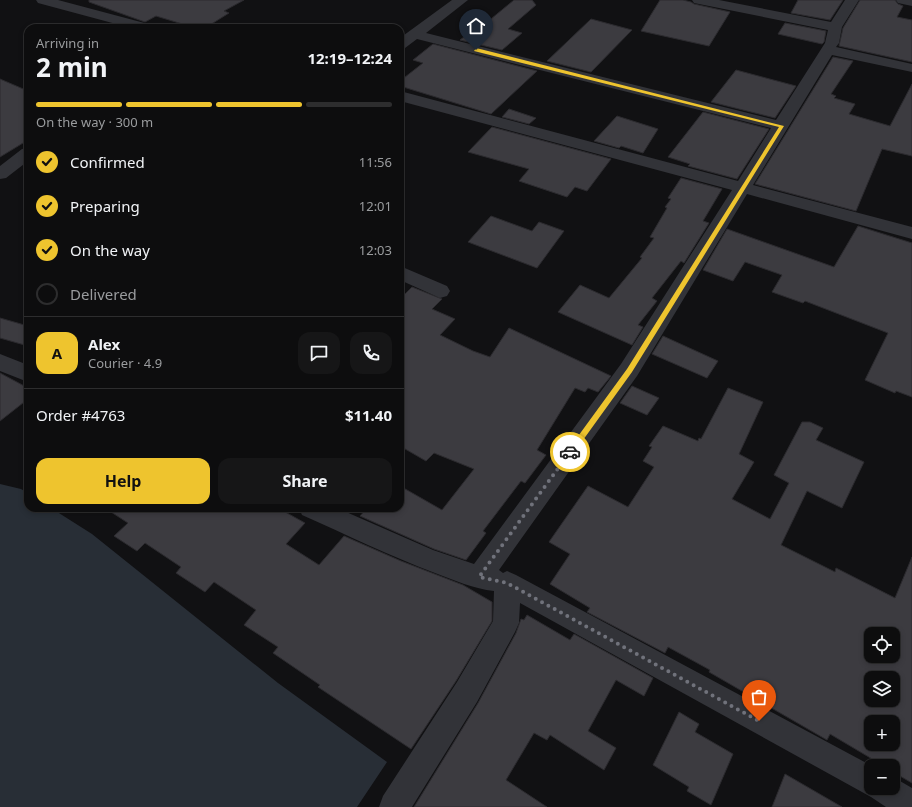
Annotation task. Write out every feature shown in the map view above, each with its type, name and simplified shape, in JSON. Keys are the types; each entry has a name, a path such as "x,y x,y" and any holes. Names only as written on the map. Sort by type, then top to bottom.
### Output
{"street":[{"path":"43,0 68,3 134,24"},
{"path":"404,42 461,0"},
{"path":"699,0 835,27"},
{"path":"479,577 629,370 828,50 832,43 835,27 852,0"},
{"path":"903,0 912,2"},
{"path":"414,34 782,126"},
{"path":"828,50 912,68"},
{"path":"404,97 912,233"},
{"path":"0,174 24,156"},
{"path":"404,274 440,291"},
{"path":"0,362 24,372"},
{"path":"320,512 431,559 479,577 507,583 864,778"},
{"path":"394,807 467,692 506,623 507,583"},
{"path":"894,795 912,805"}],"shaded area":[{"path":"0,484 24,491 24,512 57,512 92,534 278,683 387,762 357,807 0,807"}],"building":[{"path":"89,0 244,0 224,11 229,13 211,24 182,24 156,16 145,22 89,2"},
{"path":"514,0 532,0 536,5 508,29 522,33 502,50 460,40 477,27 480,28"},
{"path":"660,0 683,0 730,12 709,46 641,31"},
{"path":"798,0 843,0 830,20 791,13"},
{"path":"860,0 895,0 898,4 903,6 897,17 912,20 912,62 839,46 843,28"},
{"path":"591,19 632,30 591,72 547,61"},
{"path":"785,23 826,31 824,42 822,44 778,34"},
{"path":"433,44 537,71 491,114 404,87 404,78 423,63 413,60"},
{"path":"833,57 853,61 831,94 836,96 834,98 855,104 849,114 890,126 912,84 912,156 882,149 856,211 755,184"},
{"path":"736,70 796,86 775,118 711,102"},
{"path":"0,79 24,89 24,142 0,157"},
{"path":"509,109 536,118 529,124 502,117"},
{"path":"703,112 769,129 737,179 688,166 690,164 668,157"},
{"path":"617,116 658,129 643,153 621,146 619,148 594,141"},
{"path":"492,127 611,159 587,191 575,187 567,197 519,181 529,169 468,152"},
{"path":"681,178 722,189 703,221 709,223 684,263 681,261 652,298 657,301 638,325 643,327 632,345 558,312 580,285 609,298 642,258 640,257 654,238 650,237 667,208 665,207 671,199 668,198"},
{"path":"491,216 532,231 539,222 564,231 537,268 468,242"},
{"path":"858,226 912,243 912,397 896,391 895,393 865,380 888,333 805,301 803,303 772,292 782,275 745,262 733,281 703,270 727,229 834,267"},
{"path":"412,287 442,299 432,309 455,319 440,335 473,351 490,357 509,328 611,376 598,392 588,388 585,392 575,388 537,450 546,455 525,483 521,481 483,531 486,533 466,560 434,549 360,516 364,512 404,512 404,488 442,510 474,469 434,453 426,461 404,448 404,295"},
{"path":"0,318 24,325 24,345 0,338"},
{"path":"663,336 718,361 707,378 652,354"},
{"path":"0,373 24,386 24,402 0,421"},
{"path":"632,386 659,398 647,415 620,403"},
{"path":"728,388 763,402 739,454 754,462 732,499 770,519 789,483 774,475 802,422 810,422 823,428 816,440 864,462 842,508 807,491 781,545 835,572 836,568 895,598 912,557 912,783 900,776 900,759 872,759 830,734 827,740 709,672 710,670 668,647 665,653 587,612 590,608 550,584 570,554 549,542 588,486 628,507 654,467 643,461 652,447 649,446 663,426 698,441 699,438 701,439"},
{"path":"111,512 285,512 305,523 286,544 319,565 344,536 401,561 463,585 492,602 492,621 456,681 411,749 318,687 320,685 273,653 278,647 244,625 256,610 214,582 205,592 176,573 181,567 145,543 137,551 114,536 128,523"},
{"path":"527,615 570,640 574,634 653,678 644,696 616,680 588,731 616,748 604,770 550,735 547,740 534,733 506,780 547,807 414,807 478,703 516,633 521,619 524,620"},
{"path":"679,712 699,724 695,732 733,754 711,805 687,791 689,787 653,765"},
{"path":"785,774 842,807 772,807"}],"way so far":[{"path":"570,452 479,577 507,583 759,721"}],"route":[{"path":"476,50 782,126 629,370 570,452"}]}
